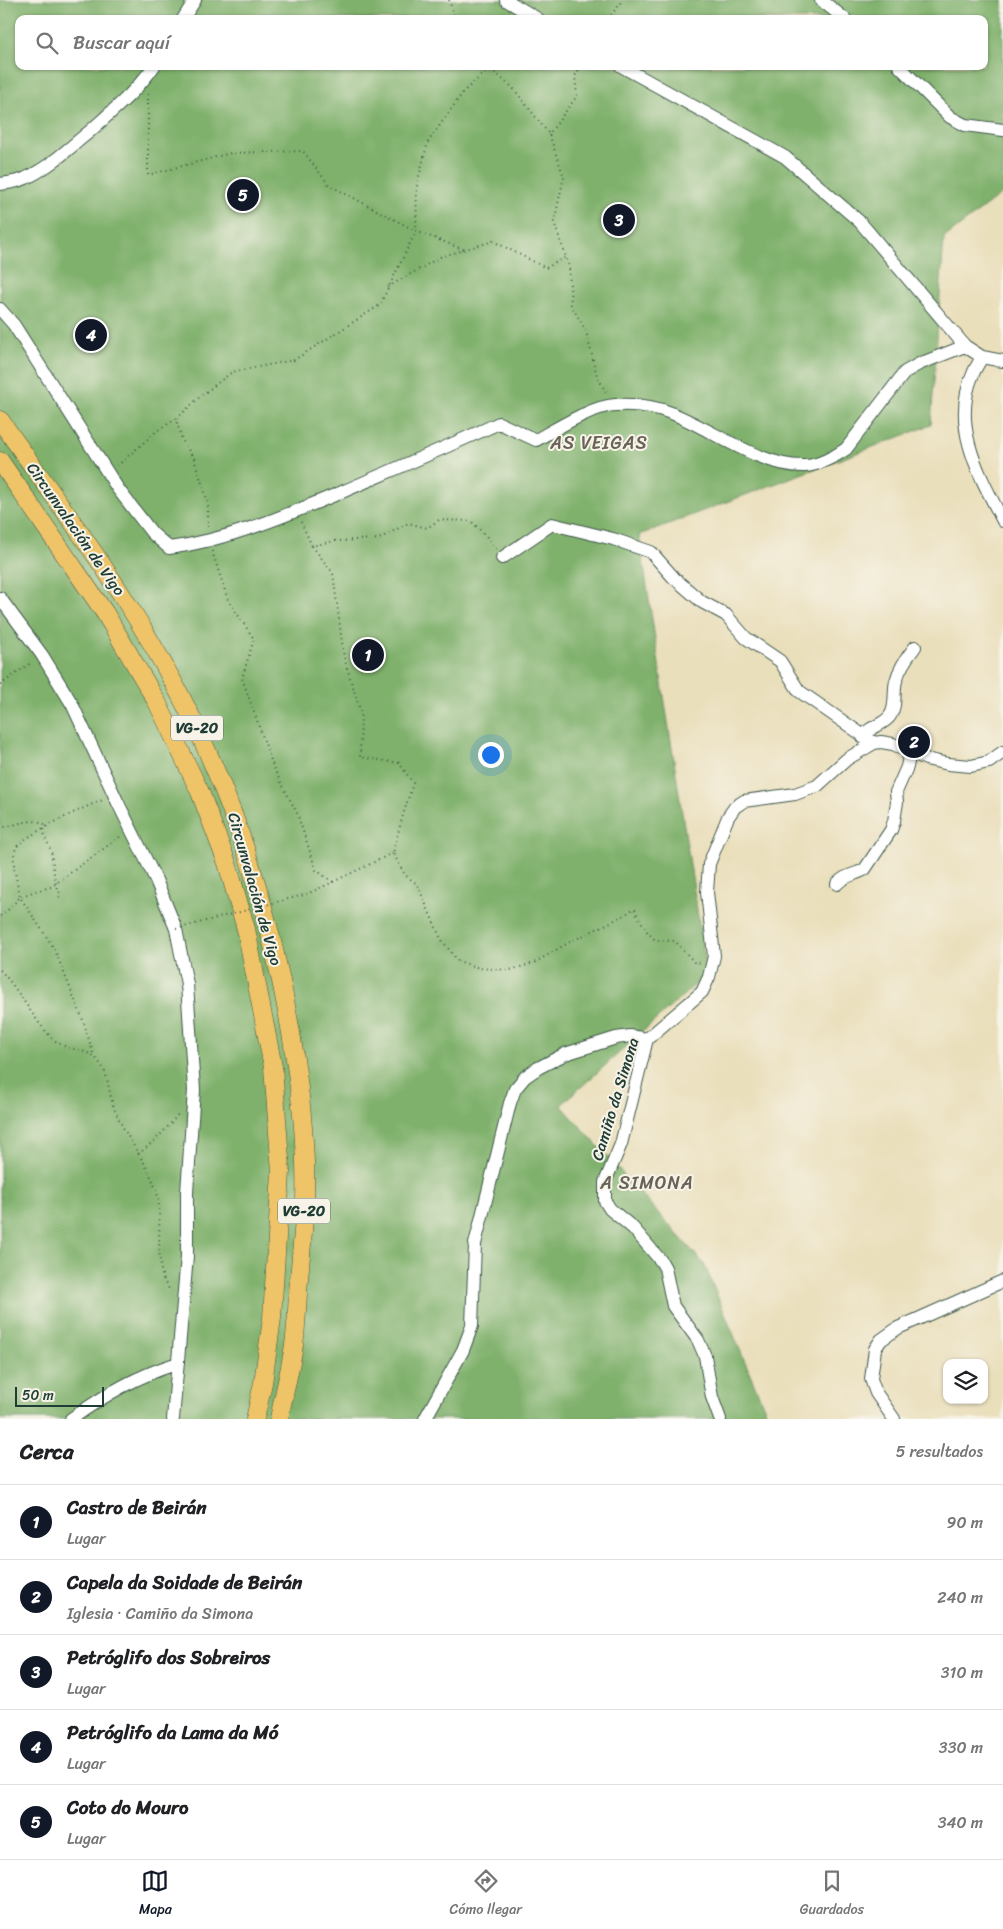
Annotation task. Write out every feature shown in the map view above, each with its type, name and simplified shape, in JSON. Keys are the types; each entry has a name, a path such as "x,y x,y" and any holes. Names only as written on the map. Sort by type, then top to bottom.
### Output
{"highway":[{"name":"Circunvalación de Vigo","path":"0,420 107,573 165,667 200,734 226,795 243,838 261,897 279,967 298,1078 303,1130 305,1199 294,1343 279,1419"},
{"name":"Circunvalación de Vigo","path":"0,461 105,613 157,702 200,792 227,863 246,929 273,1067 281,1172 272,1318 263,1383 255,1419"}],"street":[{"path":"186,15 195,0"},
{"path":"506,0 531,15"},
{"path":"821,0 840,15"},
{"path":"628,70 786,157 860,222 965,346 982,357 1003,361"},
{"path":"903,70 958,123 1003,130"},
{"path":"0,184 14,182 43,169 132,94 151,71"},
{"path":"0,309 14,325 108,474 152,533 169,548 195,544 297,511 499,423 536,440 578,418 601,408 614,405 641,405 671,412 762,456 784,464 806,467 836,456 846,449 905,372 918,364 965,346"},
{"path":"982,357 972,376 968,393 964,417 966,435 977,468 1003,521"},
{"path":"502,558 552,524 613,539 651,552 674,578 702,602 726,615 746,638 780,661 799,691 868,740 893,744 926,759 948,764 971,766 989,762 1003,752"},
{"path":"0,598 42,655 72,704 156,880 176,929 187,984 193,1101 187,1192 187,1256 173,1419"},
{"name":"Camiño da Simona","path":"720,1419 712,1397 705,1356 698,1340 673,1306 665,1268 661,1260 634,1228 610,1209 605,1201 605,1182 621,1144 647,1039 702,992 709,977 714,956 713,933 707,892 709,864 728,817 735,807 744,800 806,791 817,786 861,749 868,740 867,730 885,721 893,711 896,681 914,647"},
{"path":"837,884 841,878 865,869 890,830 894,821 897,802 896,792 907,767 910,752"},
{"path":"425,1419 463,1350 472,1326 475,1244 502,1131 515,1090 525,1077 565,1054 616,1038 630,1036 647,1039"},
{"path":"894,1419 884,1405 872,1379 875,1349 881,1340 898,1328 1003,1281"},
{"path":"71,1419 126,1383 148,1373 178,1364"}],"path":[{"path":"449,0 454,15"},
{"path":"611,15 623,0"},
{"path":"108,474 158,430 176,419 202,395 232,372 294,360 380,305 416,231 417,184 428,142 464,91 486,70"},
{"path":"492,70 513,88 549,134 564,177 554,222 569,266 571,305 586,331 597,376 614,405"},
{"path":"549,134 576,96 575,76 579,70"},
{"path":"151,71 148,175 231,152 303,152 329,185 416,231 465,250"},
{"path":"388,287 440,258 492,241 546,268 566,257"},
{"path":"176,419 182,440 194,459 208,502 208,540 228,600 254,639 242,678 274,769 296,813 316,870 332,882"},
{"path":"297,511 305,534 333,573 344,658 361,713 360,757 398,764 414,783 393,853 405,875 417,884 441,939 458,961 479,968 510,970 534,963 575,939 626,915 634,908 645,929 655,940 675,941 694,962 712,965"},
{"path":"312,546 334,541 379,539 408,523 428,528 439,520 471,521 486,536 502,558"},
{"path":"0,685 42,655"},
{"path":"115,796 96,802 46,827 19,844 16,848 14,864 20,897 54,948 83,1020 94,1056 104,1070 113,1106 152,1180 159,1199 160,1264 163,1279 167,1288 184,1294"},
{"path":"0,828 36,821 44,823 46,827 44,838 51,852 56,884 60,889 58,901"},
{"path":"0,916 8,912 20,897 56,884 131,829"},
{"path":"176,929 307,894 393,853"},
{"path":"0,970 20,994 34,1017 53,1039 68,1048 94,1056"},
{"path":"138,1154 151,1145 169,1127 183,1108 193,1101"}],"green space":[{"path":"0,0 1003,0 1003,193 944,238 931,425 639,535 707,974 561,1105 704,1264 769,1419 0,1419"}],"building":[{"path":"911,732 924,742 920,747 905,740"}],"place":[{"name":"Coto do Mouro","path":"243,195"},
{"name":"Petróglifo dos Sobreiros","path":"619,220"},
{"name":"Petróglifo da Lama da Mó","path":"91,335"},
{"name":"Castro de Beirán","path":"368,655"},
{"name":"Capela da Soidade de Beirán","path":"914,742"}],"district":[{"name":"AS VEIGAS","path":"599,443"},
{"name":"A SIMONA","path":"647,1183"}]}
